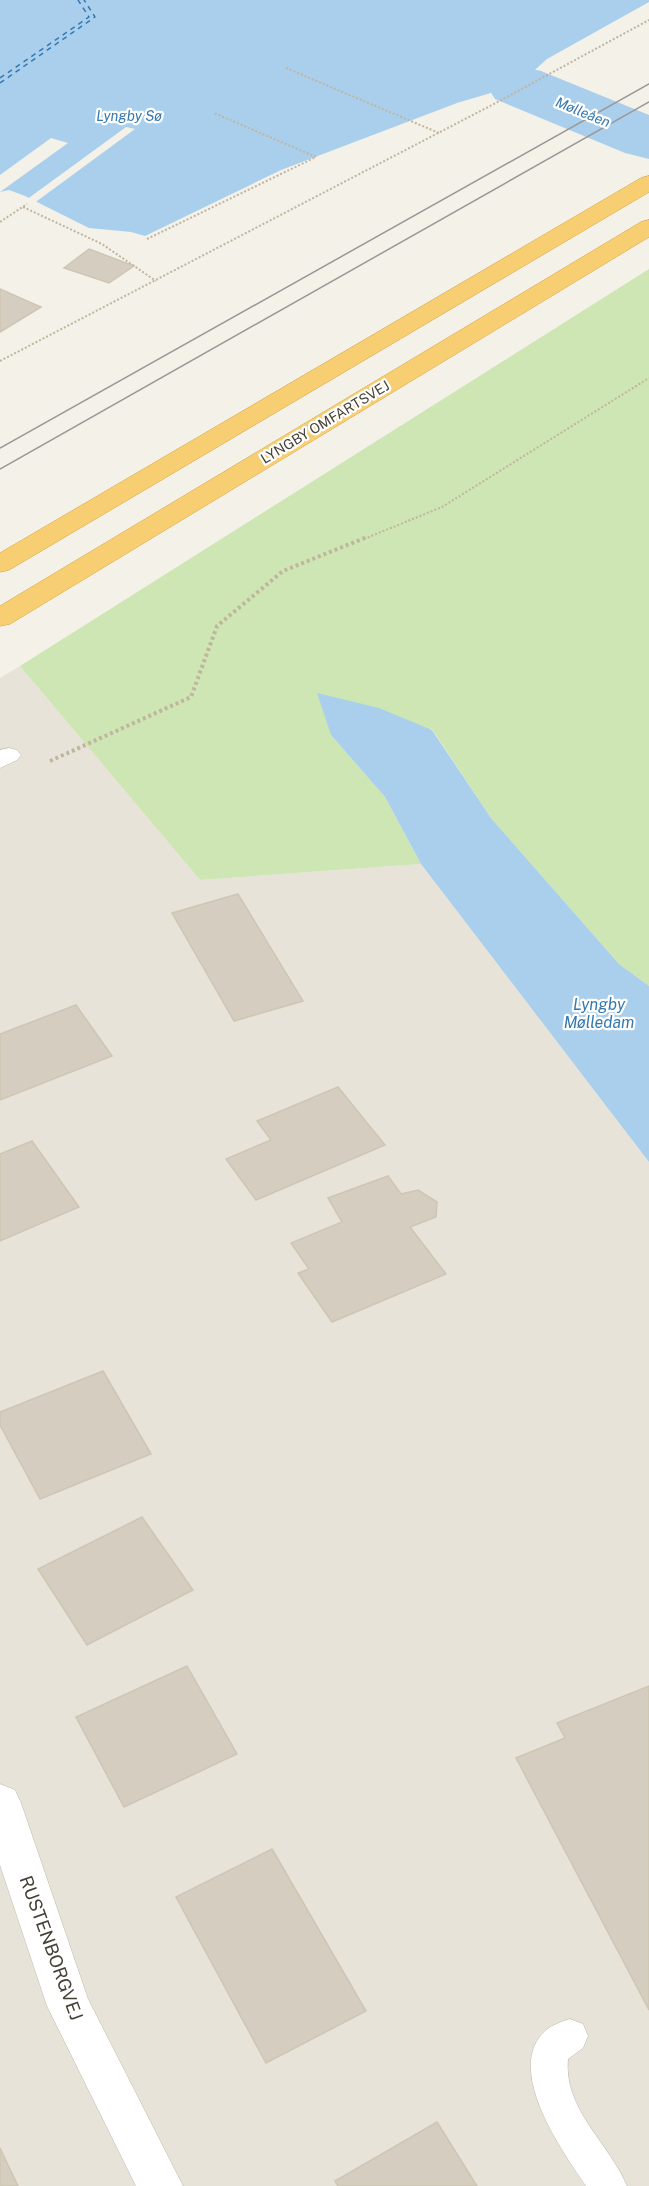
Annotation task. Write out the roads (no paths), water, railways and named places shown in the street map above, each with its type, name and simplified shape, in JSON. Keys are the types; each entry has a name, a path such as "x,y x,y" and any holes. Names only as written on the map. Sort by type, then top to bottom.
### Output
{"highway":[{"path":"0,564 649,183"},
{"name":"LYNGBY OMFARTSVEJ","path":"0,618 649,227"}],"street":[{"name":"RUSTENBORGVEJ","path":"0,1803 69,2006 160,2186"}],"lane":[{"path":"570,2036 558,2043 550,2054 549,2070 554,2092 565,2122 608,2186"}],"water":[{"name":"Lyngby Sø","path":"0,0 649,0 649,2 547,59 518,85 457,103 281,170 145,236 131,232 89,228 25,196 9,190 0,192"},
{"name":"Lyngby Mølledam","path":"317,693 379,708 432,730 491,818 619,964 649,986 649,1162 421,864 385,797 331,735"}],"waterway":[{"name":"Mølleåen","path":"518,85 649,139"}],"tram line":[{"path":"0,448 649,84"},
{"path":"0,469 649,102"}]}
